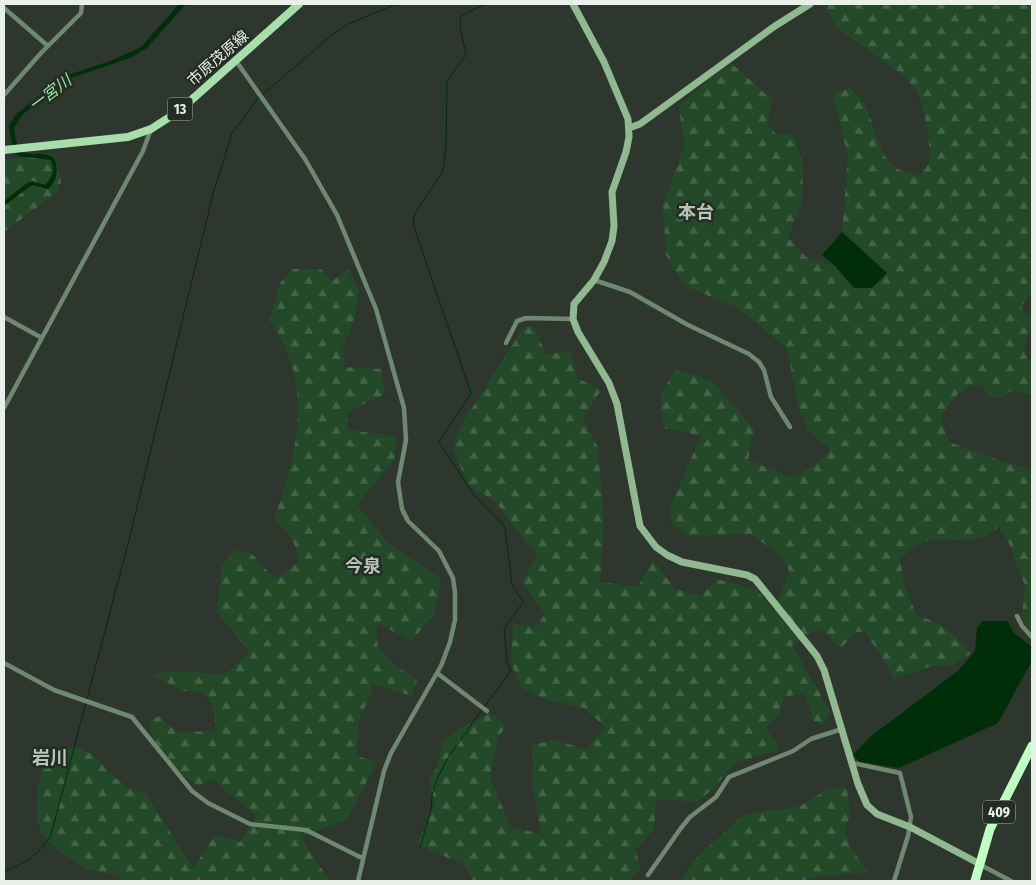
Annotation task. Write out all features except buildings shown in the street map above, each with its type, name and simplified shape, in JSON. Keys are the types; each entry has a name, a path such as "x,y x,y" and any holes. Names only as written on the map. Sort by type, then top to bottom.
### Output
{"highway":[{"name":"409","path":"974,881 990,829 1032,746"}],"main road":[{"name":"市原茂原線","path":"4,150 128,137 151,129 178,111 299,4"}],"street":[{"path":"4,95 81,12 82,4"},
{"path":"573,4 604,62 628,119 629,128 626,152 612,192 614,226 612,241 604,262 594,280 574,304 573,319 578,332 609,383 617,404 640,526 656,547 667,555 682,562 747,574 763,587 817,656 824,670 858,784 867,805 877,814 910,827 1011,881"},
{"path":"629,128 640,124 775,26 810,4"},
{"path":"4,8 48,46"},
{"path":"236,61 305,159 337,214 382,327 404,408 406,440 398,482 402,509 408,520 439,551 453,578 456,593 456,611 452,636 437,674 391,753 362,858 358,881"},
{"path":"4,408 143,151 151,129"},
{"path":"594,280 630,292 688,324 749,354 759,362 764,370 771,397 790,427"},
{"path":"4,317 42,338"},
{"path":"506,343 518,321 526,318 573,319"},
{"path":"1017,616 1022,626 1032,637"},
{"path":"4,663 54,690 132,717 192,791 208,803 250,824 306,830 362,858"},
{"path":"437,674 487,711"},
{"path":"648,875 690,817 716,797 729,777 793,751 811,739 842,729"},
{"path":"852,763 900,773 911,817 910,827 894,881"}],"green space":[{"path":"830,4 1032,4 1032,292 1021,307 1032,317 1032,331 1027,334 1024,352 1032,366 1032,395 1011,391 1000,397 991,398 981,385 973,386 957,395 940,416 949,442 1032,470 1032,633 1022,617 1025,586 1008,541 999,527 982,537 958,540 940,539 922,543 900,559 904,585 917,616 941,625 960,640 971,654 949,666 932,666 894,679 865,632 856,632 841,648 819,628 792,645 831,713 823,726 814,721 804,693 784,697 779,714 766,728 780,750 736,762 713,789 697,802 660,799 656,802 654,829 636,849 640,870 628,881 473,881 464,864 417,844 435,804 429,780 437,767 443,741 460,728 490,713 506,725 498,739 490,778 511,827 541,834 533,791 532,746 552,740 587,749 605,727 584,708 544,699 521,688 511,661 513,624 536,627 545,614 522,582 537,556 494,500 468,485 453,449 458,430 524,327 534,327 546,354 571,351 577,378 601,390 583,419 598,447 604,527 600,582 638,587 653,560 675,589 701,596 717,579 757,590 773,611 790,573 781,555 750,534 688,536 671,523 670,508 701,436 663,428 661,394 675,370 711,380 754,429 748,460 795,478 820,460 831,449 808,431 798,406 787,348 739,309 683,285 666,255 663,204 684,147 679,106 710,79 732,64 772,100 767,124 776,134 794,134 803,166 802,202 788,237 806,257 835,266 854,288 874,260 842,232 848,157 833,96 837,92 849,88 858,95 865,104 882,152 889,162 903,172 920,176 930,162 928,129 918,92 903,75 837,28 826,8"},
{"path":"55,154 61,182 56,193 4,232 4,160"},
{"path":"293,269 321,269 332,281 348,270 359,290 354,319 343,347 344,367 381,369 385,394 346,413 349,430 395,436 395,458 357,505 389,544 441,579 435,612 412,641 379,624 376,633 377,642 386,657 417,680 412,696 370,683 373,691 359,719 357,756 377,762 347,819 301,837 320,867 332,881 125,881 117,875 88,870 54,847 42,833 37,820 38,786 43,765 52,753 63,748 79,748 95,756 109,773 127,787 146,794 193,868 216,834 240,842 257,816 212,779 198,786 166,759 151,733 150,722 158,716 177,732 215,731 215,715 210,701 203,692 183,691 151,675 165,671 226,674 248,654 248,650 217,612 222,566 236,550 252,554 273,577 278,578 299,562 291,538 274,519 287,479 296,439 298,398 289,357 270,319 280,283"},
{"path":"847,787 850,817 844,830 850,847 868,872 807,878 810,881 680,881 697,857 745,814 798,807 828,789"},
{"path":"352,879 352,881 332,881"}],"water":[{"name":"一宮川","path":"179,4 186,4 147,48 130,58 68,79 22,115 14,128 19,148 22,152 45,154 53,157 57,170 54,182 48,189 32,185 4,206 4,201 27,183 32,181 45,185 50,179 53,170 50,160 18,156 12,147 9,126 16,114 65,76 110,61 141,47"},
{"path":"842,232 887,273 872,288 854,288 835,266 822,255"},
{"path":"983,621 1008,621 1013,632 1032,647 1032,661 998,723 899,768 860,762 853,755 870,737 959,670 975,651 977,628"}],"waterway":[{"path":"262,95 333,34 348,24 396,4"},
{"path":"484,707 511,671 507,662 504,629 523,602 512,585 505,527 474,495 439,442 471,393 415,230 413,219 443,171 446,144 447,81 466,55 461,30 461,16 485,4"},
{"path":"4,871 19,866 31,858 42,848 51,835 128,544 213,194 232,133 259,97"},
{"path":"420,848 437,779 449,756 482,710"}],"district":[{"name":"本台","path":"696,212"},
{"name":"今泉","path":"363,566"},
{"name":"岩川","path":"50,758"}]}
